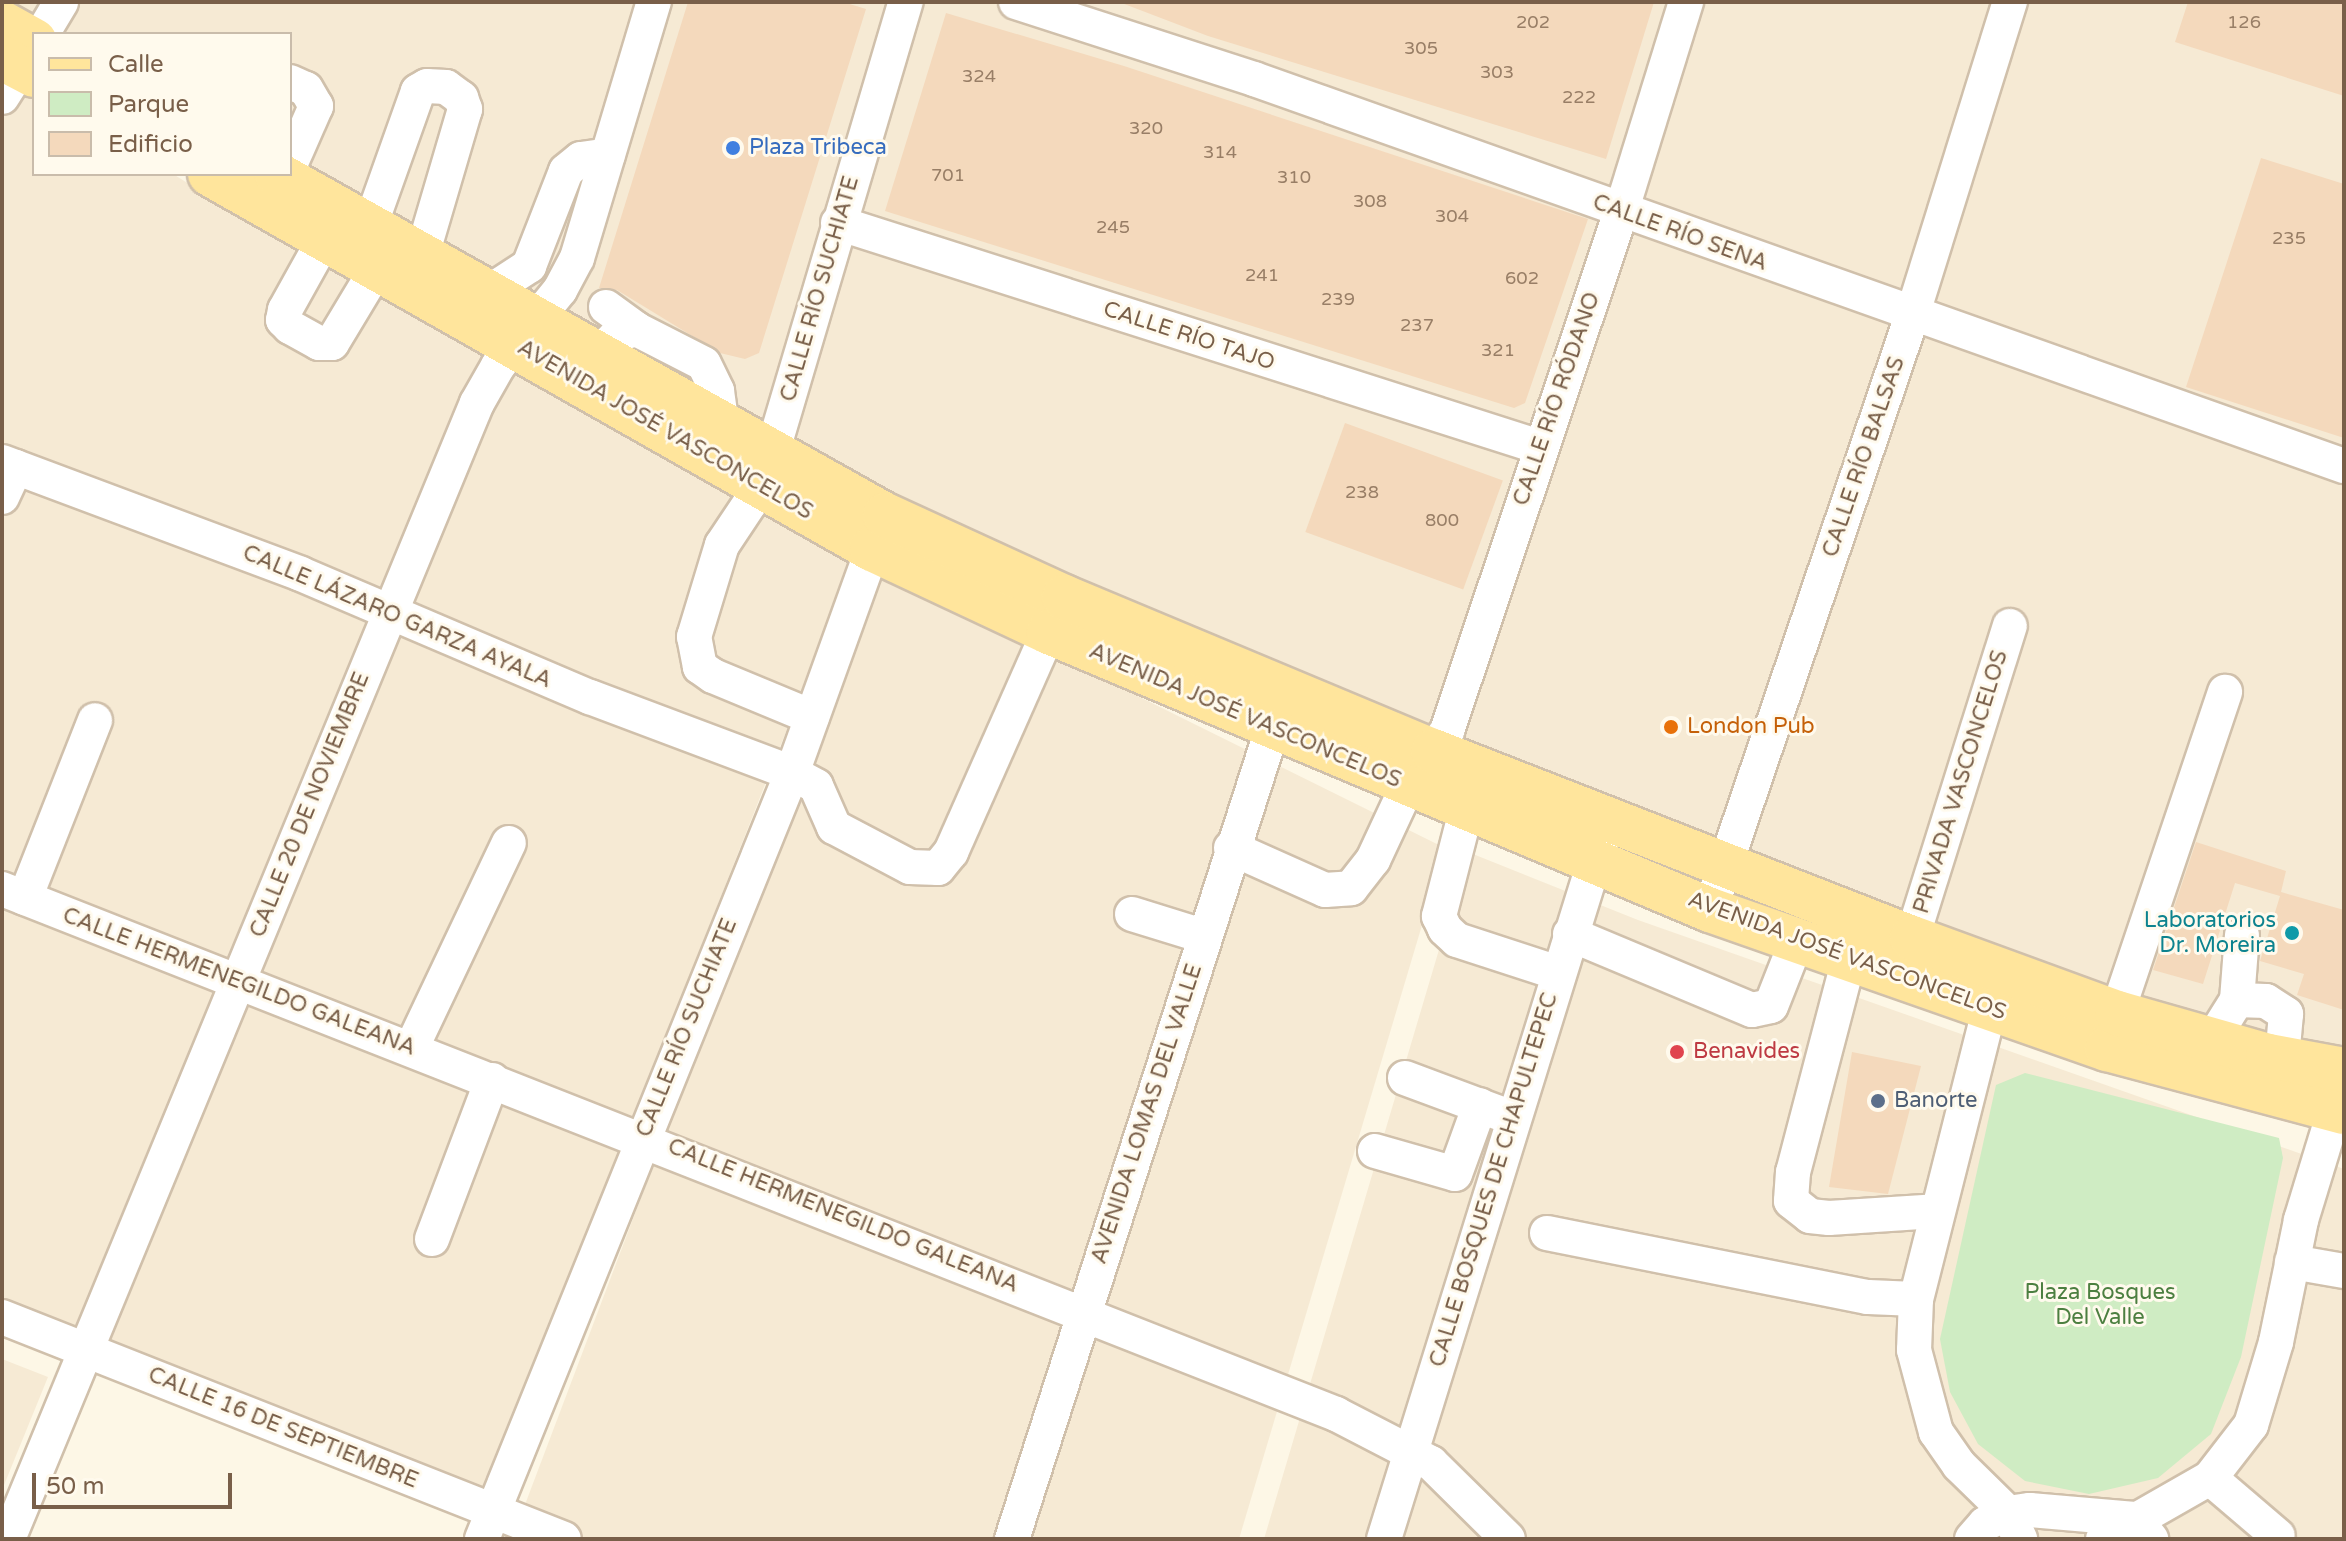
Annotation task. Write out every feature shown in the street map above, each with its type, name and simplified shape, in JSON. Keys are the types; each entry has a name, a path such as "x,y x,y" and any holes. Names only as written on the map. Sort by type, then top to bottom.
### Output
{"main road":[{"path":"2,23 24,60"},
{"name":"AVENIDA JOSÉ VASCONCELOS","path":"214,176 377,268 527,332 599,354 722,425 765,468"},
{"name":"AVENIDA JOSÉ VASCONCELOS","path":"289,176 370,226 489,292 527,332 879,532 1056,615 1420,768 1601,840 1710,910 2145,1061 2341,1094"},
{"name":"AVENIDA JOSÉ VASCONCELOS","path":"1420,768 1467,807 1725,867 2117,1013 2282,1058 2341,1094"},
{"path":"1990,1007 2020,1004 2091,1016 2117,1013"}],"street":[{"path":"42,32 61,2"},
{"name":"CALLE 20 DE NOVIEMBRE","path":"18,1536 86,1350 477,403 577,258 654,2"},
{"name":"CALLE RÍO SUCHIATE","path":"812,717 713,676 695,655 699,617 722,545 765,468 906,2"},
{"name":"CALLE RÍO SENA","path":"1016,2 1254,79 1912,316 2344,466"},
{"name":"CALLE RÍO RÓDANO","path":"1231,848 1325,890 1351,888 1373,860 1420,768 1447,731 1621,212 1686,2"},
{"name":"CALLE RÍO BALSAS","path":"1710,910 1912,316 2010,2"},
{"path":"292,83 306,89 316,106 292,156"},
{"path":"370,226 418,91 427,86 446,87 461,98 465,109 422,255"},
{"path":"489,292 529,266 566,171 581,159 608,155"},
{"name":"CALLE RÍO TAJO","path":"838,223 1540,447"},
{"path":"325,238 285,310 283,320 290,327 319,343 332,343 377,268"},
{"path":"606,307 636,329 704,364 717,391 722,425"},
{"path":"599,354 617,335 636,329"},
{"name":"CALLE LÁZARO GARZA AYALA","path":"7,475 390,612 590,697 792,773 816,786 834,827 910,867 938,868 951,852 1056,615"},
{"name":"CALLE RÍO SUCHIATE","path":"487,1525 792,773 879,532"},
{"name":"PRIVADA VASCONCELOS","path":"1912,938 2010,626"},
{"path":"2117,1013 2225,692"},
{"name":"AVENIDA LOMAS DEL VALLE","path":"1012,1539 1231,848 1279,708"},
{"path":"13,893 95,720"},
{"path":"1467,807 1439,916 1457,940 1558,973"},
{"name":"CALLE BOSQUES DE CHAPULTEPEC","path":"1384,1539 1601,840"},
{"path":"411,1049 509,843"},
{"name":"CALLE HERMENEGILDO GALEANA","path":"13,893 643,1137 1336,1414 1411,1450 1508,1539"},
{"path":"1132,914 1203,936"},
{"path":"1570,934 1752,1010 1771,1006 1797,940"},
{"path":"2212,1040 2237,1000 2242,935"},
{"path":"1849,959 1793,1172 1791,1201 1810,1216 1829,1218 1936,1211"},
{"path":"2237,1000 2266,1001 2286,1014 2282,1058"},
{"path":"1990,1007 1916,1299 1914,1350 1936,1432 1959,1465 2014,1526"},
{"path":"1405,1078 1513,1119"},
{"path":"432,1239 492,1080"},
{"path":"2103,1539 2143,1529 2210,1478 2251,1425 2292,1262 2341,1094"},
{"path":"1375,1151 1455,1174 1480,1105"},
{"path":"1547,1233 1868,1297 1916,1299"},
{"path":"2292,1262 2344,1271"},
{"name":"CALLE 16 DE SEPTIEMBRE","path":"2,1317 86,1350 487,1525 564,1539"},
{"path":"2210,1478 2278,1536"},
{"path":"1972,1539 1985,1524 2014,1526 2106,1513 2143,1529"}],"shaded area":[{"path":"2,2 2344,2 2344,1089 1296,676 891,502 292,168 292,32 47,32"},
{"path":"2,77 32,94 32,176 176,176 278,239 854,559 483,1500 2,1303"},
{"path":"879,568 1445,848 1239,1539 512,1539"},
{"path":"1468,852 1638,920 2344,1169 2344,1539 1264,1539"},
{"path":"2,1359 48,1377 2,1490"}],"green space":[{"name":"Plaza Bosques Del Valle","path":"2025,1073 2279,1138 2283,1158 2241,1357 2211,1434 2158,1478 2089,1494 2025,1481 1978,1444 1950,1392 1940,1339 1996,1085"}],"building":[{"name":"Plaza Tribeca","path":"688,2 843,2 866,9 759,353 745,359 720,353 617,290 599,288"},
{"path":"1119,2 1654,2 1606,159 1208,36"},
{"path":"2188,2 2344,2 2344,96 2175,42"},
{"path":"946,13 1124,66 1588,219 1525,403 1514,408 885,211"},
{"path":"2261,158 2344,184 2344,438 2186,387"},
{"path":"1345,423 1503,480 1463,589 1305,532"},
{"path":"2196,842 2286,871 2281,892 2344,910 2344,1010 2297,995 2304,974 2260,961 2280,896 2235,883 2203,984 2153,970"},
{"name":"Banorte","path":"1852,1052 1921,1066 1888,1194 1829,1187"}],"place":[{"name":"Plaza Tribeca","path":"733,148"},
{"name":"London Pub","path":"1671,727"},
{"name":"Laboratorios Dr. Moreira","path":"2292,933"},
{"name":"Benavides","path":"1677,1052"},
{"name":"Banorte","path":"1878,1101"}]}
